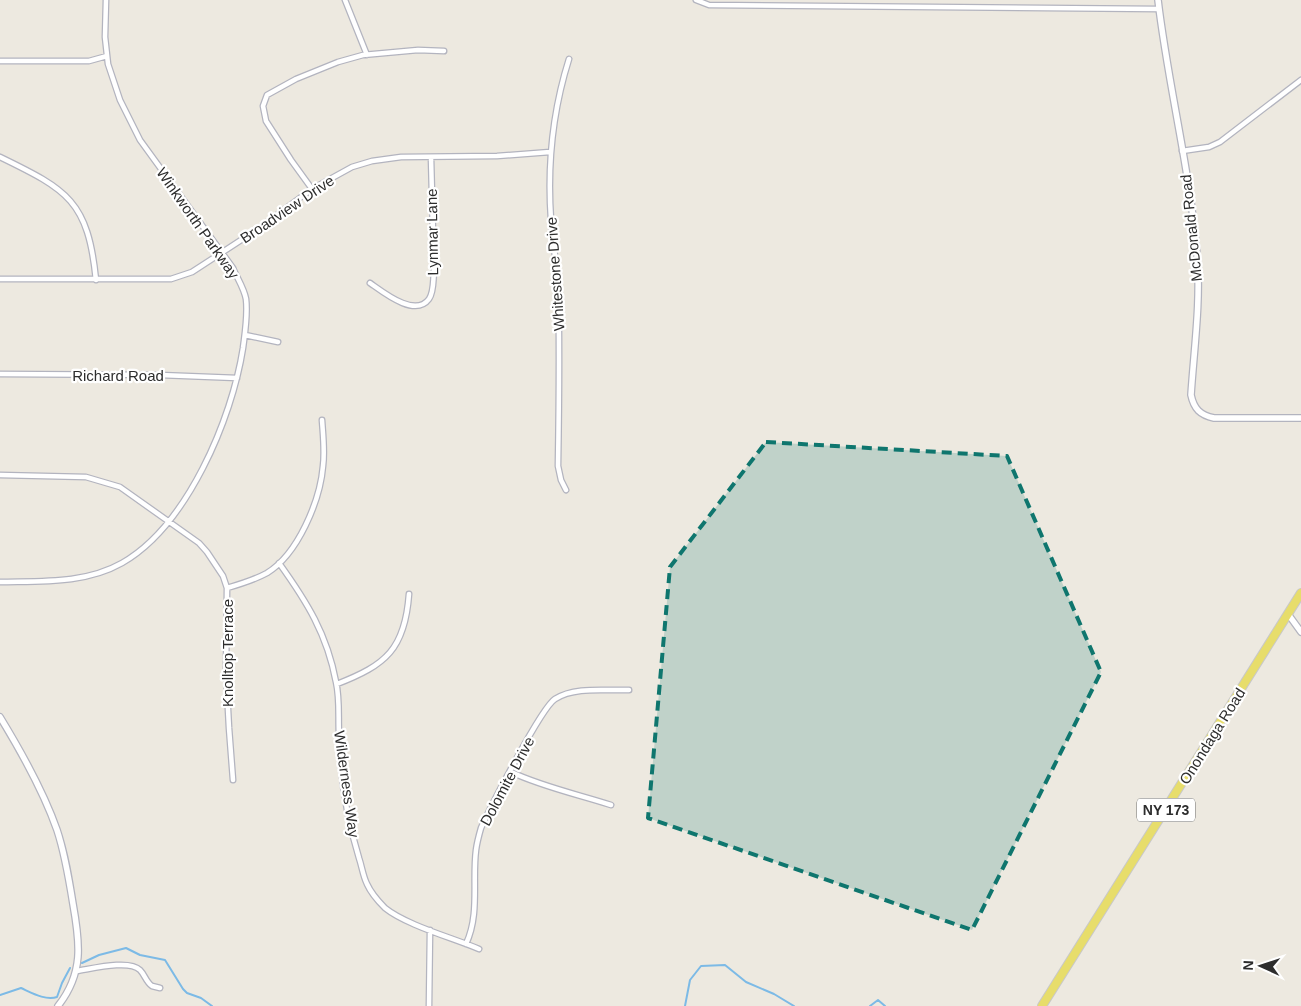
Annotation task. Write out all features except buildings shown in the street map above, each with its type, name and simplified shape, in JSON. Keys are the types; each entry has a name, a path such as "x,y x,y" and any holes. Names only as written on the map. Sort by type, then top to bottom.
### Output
{"main road":[{"name":"Onondaga Road","path":"1042,1006 1301,593"}],"street":[{"name":"Winkworth Parkway","path":"0,582 76,579 96,574 128,559 145,546 168,521 186,497 218,437 227,414 237,378 245,335 246,298 233,268 140,140 120,100 108,64 105,37 106,0"},
{"path":"345,0 367,55"},
{"path":"696,0 709,5 1159,9"},
{"name":"McDonald Road","path":"1158,0 1197,255 1197,303 1191,395 1193,402 1196,409 1202,414 1214,418 1301,418"},
{"path":"312,189 266,121 264,100 266,95 296,79 338,62 367,55 418,50 444,51"},
{"path":"0,61 88,61 107,56"},
{"name":"Whitestone Drive","path":"566,490 561,480 558,466 560,359 558,282 551,220 550,152 561,86 569,60"},
{"path":"1182,151 1209,147 1220,142 1301,80"},
{"name":"Broadview Drive","path":"0,279 171,279 192,272 255,231 312,189 352,167 372,161 401,157 497,156 550,152"},
{"path":"0,156 49,181 71,201 82,217 88,231 96,280"},
{"name":"Lynmar Lane","path":"370,283 385,294 410,306 424,304 429,299 434,272 431,157"},
{"path":"245,335 278,342"},
{"name":"Richard Road","path":"0,374 160,375 237,378"},
{"path":"227,588 268,573 296,542 316,502 323,467 322,420"},
{"name":"Knolltop Terrace","path":"0,475 11,477 86,477 108,482 128,492 190,536 207,552 227,588 226,672 228,728 233,780"},
{"name":"Wilderness Way","path":"279,563 300,593 318,624 337,684 341,762 347,809 366,882 373,895 391,912 479,949"},
{"path":"337,684 370,670 391,652 405,625 409,594"},
{"path":"1288,614 1301,632"},
{"name":"Dolomite Drive","path":"466,944 472,927 474,910 478,839 486,817 549,704 554,699 577,691 629,690"},
{"path":"0,717 39,786 57,830 68,870 77,926 77,971 70,988 58,1006"},
{"path":"511,772 553,789 585,796 611,805"},
{"path":"429,1006 430,930"},
{"path":"77,971 109,966 128,966 140,970 152,986 160,988"}],"highlighted area":[{"path":"766,442 1007,456 1101,672 972,930 648,818 670,567"}],"waterway":[{"path":"82,963 99,955 126,948 140,955 165,960 187,993 201,998 212,1006"},
{"path":"685,1006 690,980 701,966 725,965 746,982 774,994 794,1006"},
{"path":"0,995 21,988 44,997 57,997 70,968"},
{"path":"870,1006 878,1000 885,1006"}]}
